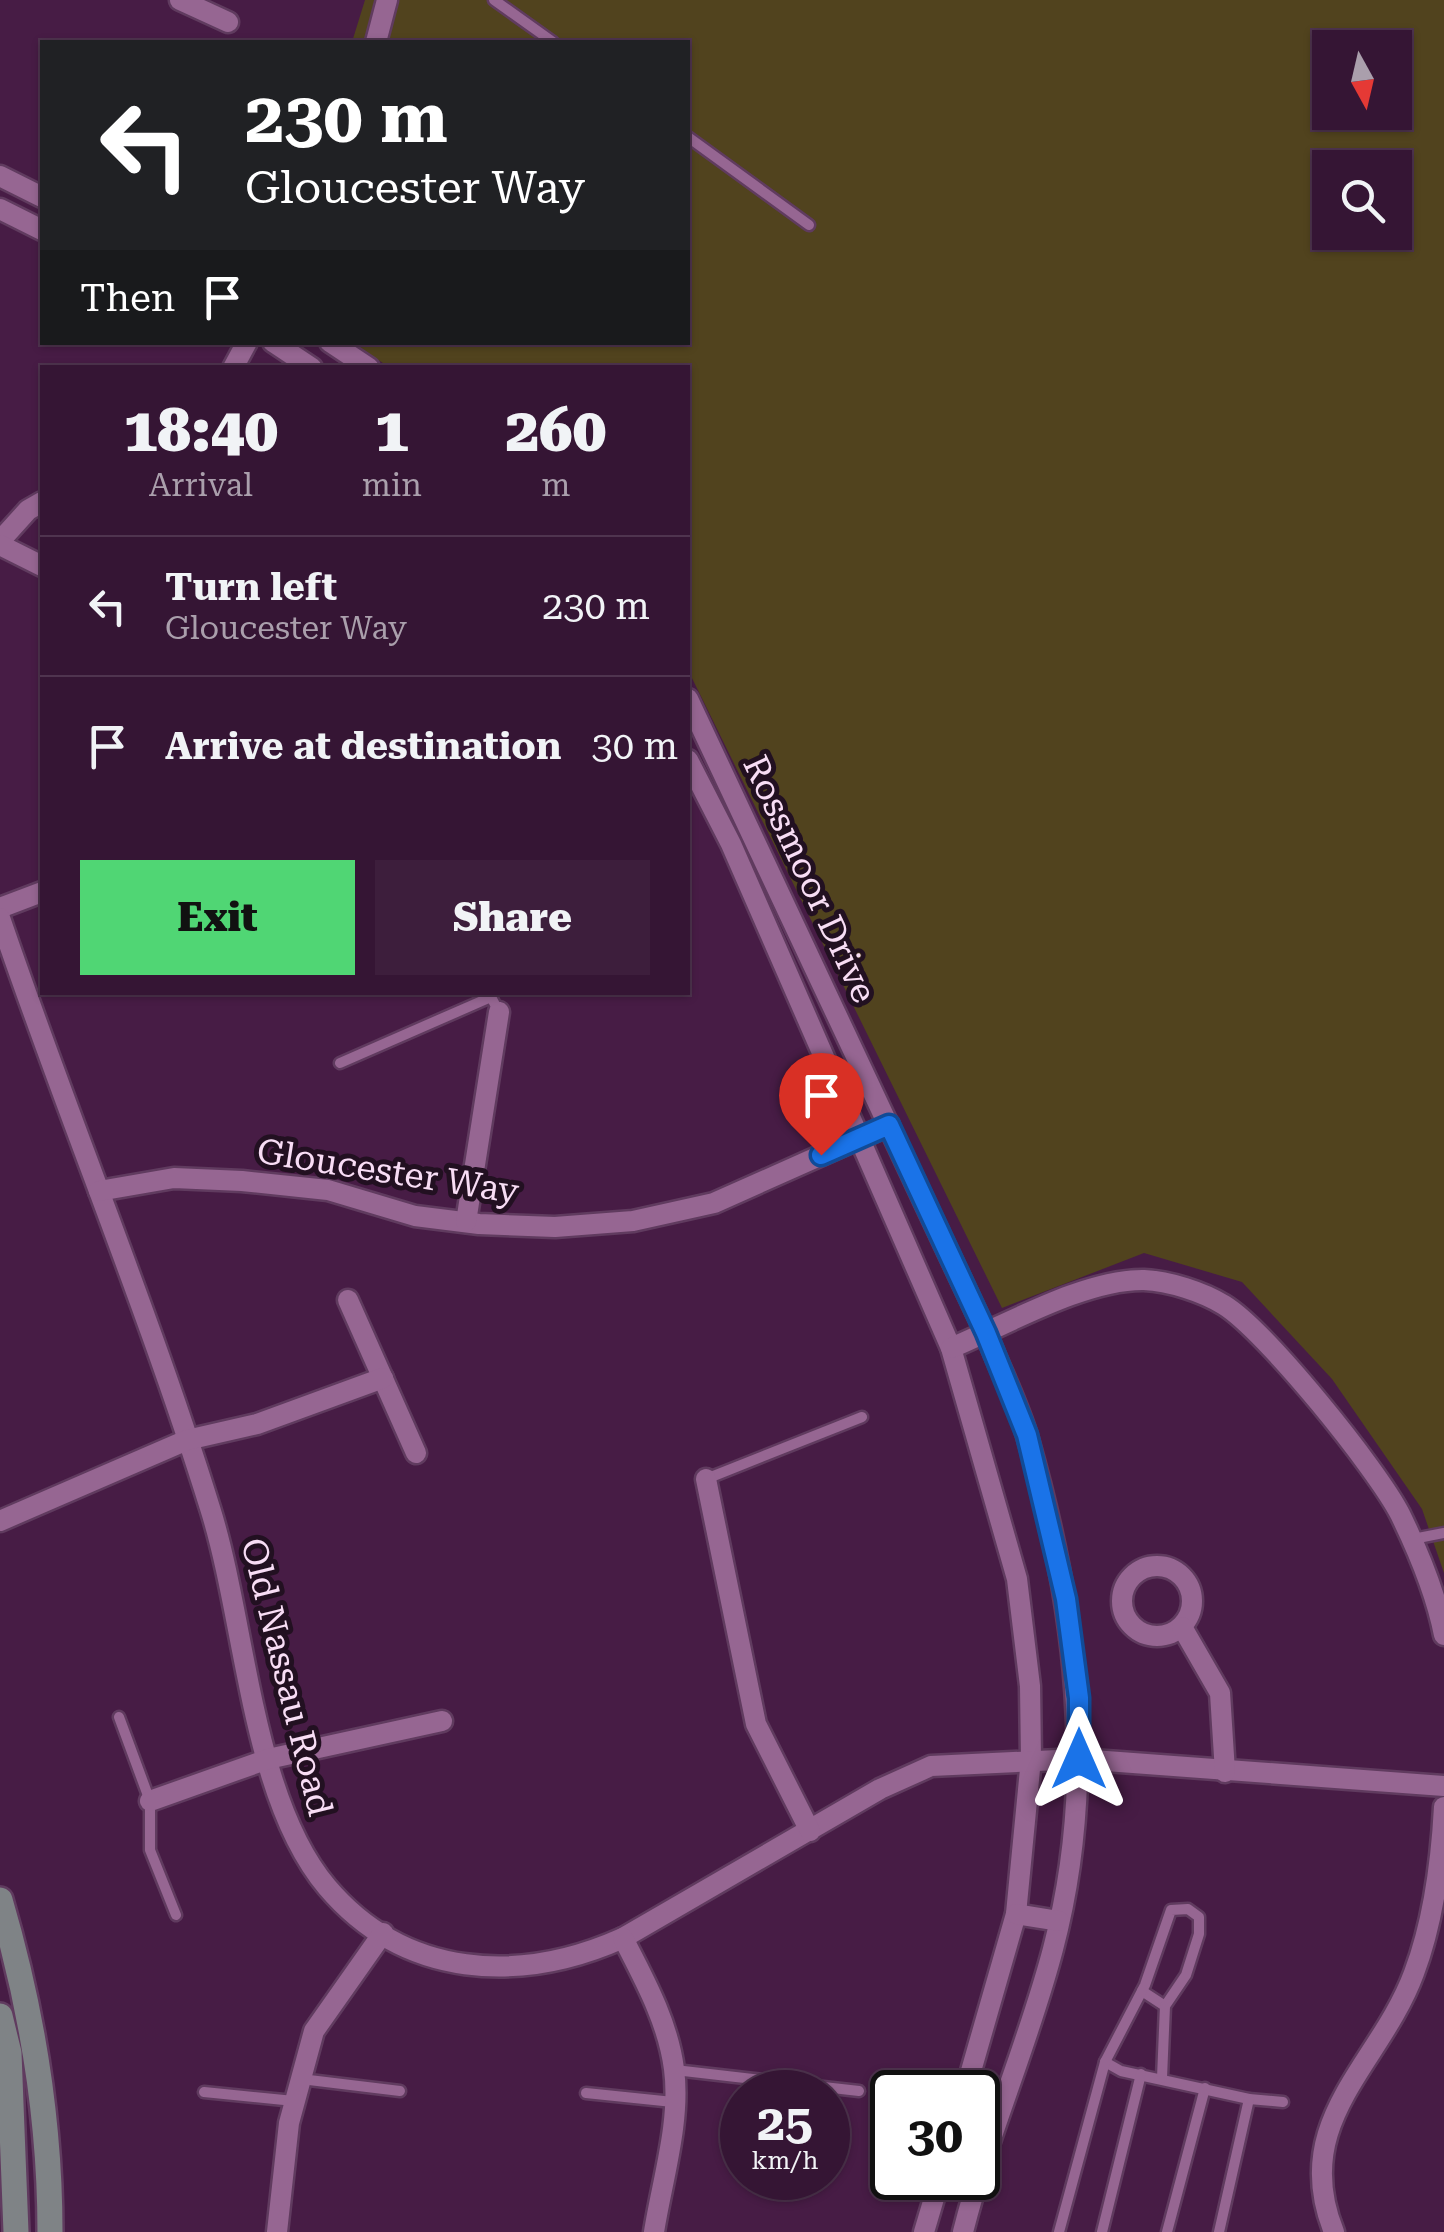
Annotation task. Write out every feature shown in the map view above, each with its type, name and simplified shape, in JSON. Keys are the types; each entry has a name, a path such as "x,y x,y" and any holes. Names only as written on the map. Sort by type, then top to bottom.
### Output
{"main road":[{"path":"0,1900 17,1957 42,2084 50,2163 50,2232"},
{"path":"0,2016 9,2052 16,2232"}],"street":[{"path":"180,0 228,22"},
{"path":"377,40 388,0"},
{"path":"0,176 40,195"},
{"path":"0,210 40,229"},
{"path":"278,345 308,365"},
{"path":"334,345 364,365"},
{"path":"40,503 28,510 0,543 40,565"},
{"name":"Rossmoor Drive","path":"690,703 986,1333 1027,1435 1061,1568 1079,1698 1079,1759 1059,1922 1029,2032 963,2232"},
{"name":"Rossmoor Drive","path":"690,764 731,844 951,1348 1018,1578 1030,1686 1031,1759 1016,1914 970,2070"},
{"path":"0,908 40,893"},
{"name":"Old Nassau Road","path":"0,918 212,1511 285,1823 306,1858 350,1911 383,1934 423,1954 501,1969 581,1957 623,1938 880,1788 931,1766 1079,1759 1444,1786"},
{"path":"466,1222 497,1000"},
{"name":"Gloucester Way","path":"99,1191 174,1178 242,1181 328,1190 415,1216 466,1222 555,1227 633,1221 714,1203 889,1125"},
{"path":"951,1348 1093,1288 1144,1280 1186,1289 1224,1305 1258,1333 1320,1406 1398,1510 1439,1592 1444,1636"},
{"path":"348,1300 416,1453"},
{"path":"0,1520 187,1440 257,1424 383,1378"},
{"path":"706,1479 756,1724 810,1831"},
{"path":"1182,1626 1220,1693 1225,1772"},
{"path":"150,1801 268,1758 442,1721"},
{"path":"1334,2232 1321,2168 1329,2125 1414,1975 1431,1920 1444,1807"},
{"path":"1016,1914 1059,1922"},
{"path":"277,2232 296,2101 314,2031 383,1934"},
{"path":"623,1938 656,2002 674,2070 654,2232"},
{"path":"923,2230 933,2200"}],"lane":[{"path":"494,0 550,40"},
{"path":"690,138 809,225"},
{"path":"340,1062 497,1000"},
{"path":"706,1479 862,1416"},
{"path":"1412,1540 1444,1533"},
{"path":"120,1717 150,1801 150,1850 176,1915"},
{"path":"1059,2232 1105,2062 1142,1991 1171,1910 1188,1909 1199,1917 1199,1934 1186,1975 1165,2006 1162,2078"},
{"path":"1142,1991 1165,2006"},
{"path":"1105,2062 1249,2099 1283,2102"},
{"path":"674,2070 858,2090"},
{"path":"1102,2232 1142,2074"},
{"path":"301,2079 400,2091"},
{"path":"1168,2232 1204,2088"},
{"path":"204,2092 296,2101"},
{"path":"586,2094 672,2102"},
{"path":"1219,2232 1249,2099"}],"shaded area":[{"path":"365,0 1444,0 1444,1573 1422,1509 1332,1379 1242,1282 1144,1253 1002,1308 690,674 690,365 386,365 355,345 690,345 690,40 353,40"}],"route":[{"path":"821,1155 889,1125 986,1333 1027,1435 1061,1568 1079,1698 1079,1759"}]}
